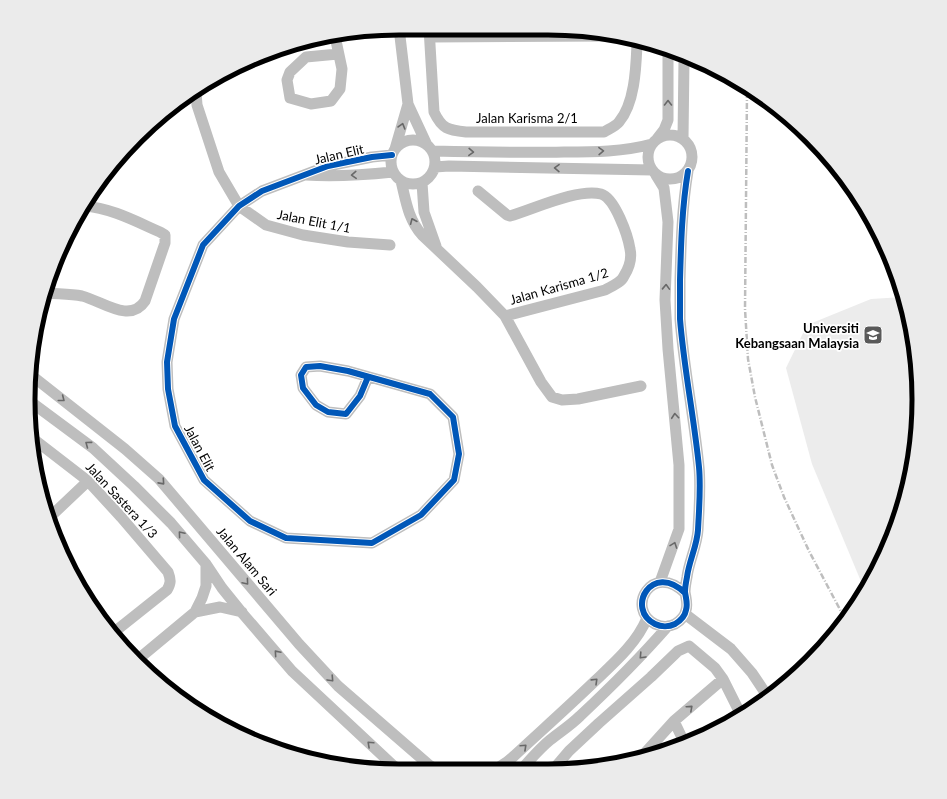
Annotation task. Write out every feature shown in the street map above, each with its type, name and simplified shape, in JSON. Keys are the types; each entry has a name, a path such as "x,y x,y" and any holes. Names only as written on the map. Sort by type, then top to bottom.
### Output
{"street":[{"path":"400,35 408,104 435,156 435,167 430,176 422,183 411,185 401,181 393,172 391,164 393,152 408,104"},
{"name":"Jalan Karisma 2/1","path":"430,35 434,112 438,121 444,128 466,132 604,132 618,123 627,110 632,92 637,46"},
{"path":"336,41 342,70 340,89 331,101 311,104 290,98 287,80 290,72 306,57 338,54"},
{"path":"660,582 679,529 679,465 665,300 668,222 664,188 648,164 647,157 649,150 664,130 668,120 668,55"},
{"path":"683,139 684,62"},
{"path":"196,96 197,105 219,172 239,206"},
{"path":"393,152 400,144 411,140 417,140 430,148 511,153 614,151 639,147 666,135 675,135 683,139 688,144 692,150 693,158 692,165 688,171 682,177 673,180 664,179 654,173 457,166 435,167"},
{"name":"Jalan Elit","path":"368,377 360,396 346,414 328,412 316,406 303,388 302,375 306,368 320,366 368,377 430,394 453,417 459,454 454,480 421,515 372,543 286,538 250,521 204,480 175,426 168,389 167,362 174,319 203,245 239,206 262,191 301,175 328,166 393,152"},
{"path":"686,593 678,586 669,582 660,582 652,585 646,590 643,597 643,611 647,618 658,626 676,624 685,614 688,604 686,593 687,576 698,536 699,469 680,318 680,264 684,200 688,171"},
{"name":"Jalan Elit","path":"301,175 330,177 393,172"},
{"path":"401,181 407,207 414,226 505,316 540,382 552,397 562,400 578,399 641,386"},
{"path":"422,183 424,212 438,250"},
{"name":"Jalan Karisma 1/2","path":"478,191 510,216 567,197 593,192 604,195 612,202 622,222 630,250 630,263 624,277 618,284 605,290 505,316"},
{"name":"Jalan Elit 1/1","path":"239,206 266,225 303,234 348,242 390,245"},
{"path":"51,293 82,296 124,312 133,311 140,307 145,301 165,243 165,235 105,208 90,207"},
{"name":"Jalan Alam Sari","path":"36,379 125,449 159,478 288,632 338,686 428,764"},
{"path":"35,405 93,448 171,523 206,564 222,588 292,671 391,764"},
{"name":"Jalan Sastera 1/3","path":"38,442 88,481 121,517 168,572 171,578 167,590 117,630"},
{"path":"53,514 88,481"},
{"path":"141,656 195,612 206,586 206,564"},
{"path":"195,612 220,608 242,612"},
{"path":"685,614 731,649 752,673 765,692"},
{"path":"503,764 572,703 619,657 643,628 647,618"},
{"path":"527,764 549,741 583,713 641,656 668,626"},
{"path":"558,764 569,751 678,651 689,646 715,668 723,679 738,710"},
{"path":"648,750 674,722 723,679"},
{"path":"583,713 596,726"},
{"path":"674,722 682,738"}],"shaded area":[{"path":"898,297 909,352 912,400 909,447 900,494 884,539 862,584 812,464 786,368 807,325 871,299"}],"railway":[{"path":"747,94 745,309 748,359 755,397 772,465 784,497 809,551 842,614"}],"cycle path":[{"path":"368,377 360,396 346,414 328,412 316,405 303,388 301,375 306,367 320,366 348,371 430,394 453,417 459,454 454,480 421,515 372,543 286,538 250,521 204,480 175,426 168,389 167,362 174,319 203,245 239,206 262,191 328,166 372,157 392,155"},
{"path":"685,593 673,585 662,582 653,585 646,591 643,599 642,608 646,617 660,626 670,626 675,624 683,616 687,606 685,592 686,581 698,530 700,491 699,467 680,319 681,239 684,198 688,171"}],"place":[{"name":"Universiti Kebangsaan Malaysia","path":"873,335"}]}
